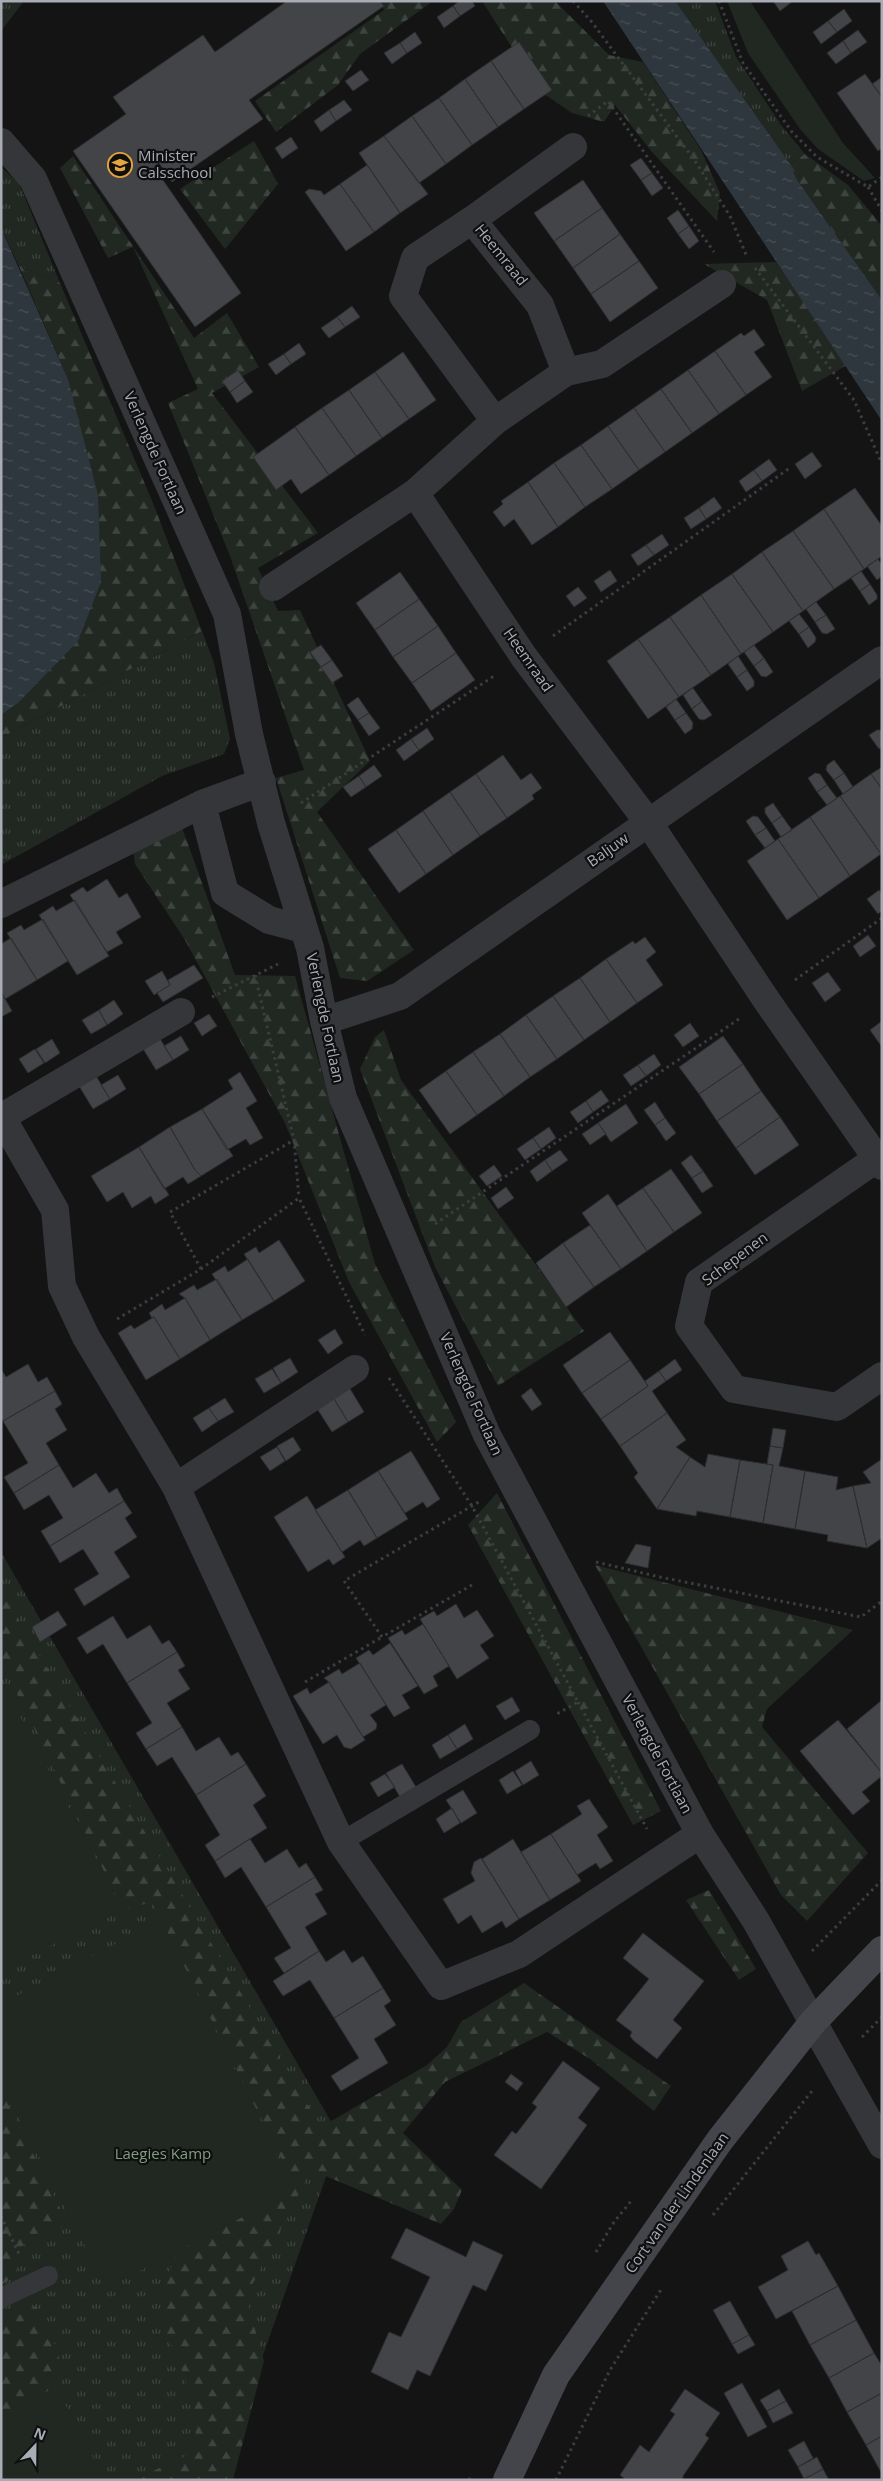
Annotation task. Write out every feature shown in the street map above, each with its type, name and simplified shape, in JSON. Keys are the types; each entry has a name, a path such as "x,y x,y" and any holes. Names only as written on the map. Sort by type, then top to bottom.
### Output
{"main road":[{"name":"Cort van der Lindenlaan","path":"507,2480 556,2375 720,2140 813,2022 882,1950"}],"street":[{"name":"Verlengde Fortlaan","path":"1,142 33,179 227,614 249,734 271,823 307,939 324,1021 343,1098 487,1435 700,1834 756,1921 882,2145"},
{"name":"Heemraad","path":"495,421 403,296 414,258 472,220 573,147"},
{"name":"Heemraad","path":"472,220 540,305 566,372"},
{"path":"273,586 415,493 495,421 566,372 602,364 722,284"},
{"name":"Heemraad","path":"415,493 524,656 648,822"},
{"name":"Baljuw","path":"324,1021 400,996 882,660"},
{"path":"1,904 202,804 262,782"},
{"path":"202,804 225,893 269,920 307,939"},
{"name":"Schepenen","path":"648,822 766,1000 880,1160 699,1282 688,1326 734,1389 836,1407 882,1376"},
{"path":"181,1012 2,1117 55,1210 62,1286 86,1337 176,1487 341,1842 441,1986 519,1954 664,1860 700,1834"},
{"path":"176,1487 366,1363"}],"lane":[{"path":"341,1842 530,1730"},
{"path":"1,2298 40,2278"}],"path":[{"path":"573,1 591,21 695,161 730,216 746,256 854,400 882,464"},
{"path":"719,1 743,63 792,132 817,157 868,187 882,211"},
{"path":"573,147 575,125 608,102 724,266 722,284"},
{"path":"868,187 882,177"},
{"path":"406,1244 766,1000 882,918"},
{"path":"181,1012 255,975 307,939"},
{"path":"255,975 294,1140 299,1198 366,1363 472,1506 664,1860"},
{"path":"201,1269 170,1212 294,1140"},
{"path":"86,1337 201,1269 299,1198"},
{"path":"382,1637 344,1581 512,1482"},
{"path":"550,1551 660,1577 861,1617 882,1601"},
{"path":"275,1700 472,1585"},
{"path":"530,1730 578,1702"},
{"path":"787,1977 882,1880"},
{"path":"710,2219 797,2108 836,2062"},
{"path":"1,2216 40,2278"},
{"path":"556,2480 610,2370 666,2282"}],"green space":[{"path":"1,1 24,1 1,31"},
{"path":"378,1 433,1 360,54 338,85 276,132 255,101 384,10"},
{"path":"482,1 555,1 609,55 643,62 701,150 720,193 717,221 652,152 615,105 604,122 572,113 540,91"},
{"path":"674,1 715,1 736,57 781,125 805,154 790,164"},
{"path":"727,1 750,1 843,143 875,178 864,181 818,149 800,129 748,53"},
{"path":"254,141 278,184 225,249 180,189"},
{"path":"805,154 848,185 882,226 882,300 797,180 790,164"},
{"path":"73,156 194,338 227,313 259,367 212,393 318,533 258,568 278,611 300,610 370,761 317,812 414,950 367,981 340,978 276,778 304,770 230,556 168,403 198,389 133,247 108,258 60,168"},
{"path":"1,167 19,183 60,283 19,266 1,228"},
{"path":"776,262 847,365 802,391 767,300 704,264"},
{"path":"19,266 60,283 153,503 202,631 1,738 1,715 17,704 68,379"},
{"path":"202,631 214,663 230,739 224,754 162,776 1,865 1,738"},
{"path":"178,816 235,975 295,976 375,1264 456,1422 437,1442 349,1282 285,1123 185,940 135,864 131,836"},
{"path":"384,1030 401,1080 584,1331 498,1386 435,1267 360,1069 375,1037"},
{"path":"497,1493 661,1811 633,1825 468,1525"},
{"name":"Laegies Kamp","path":"1,1552 340,2137 219,2480 1,2480"},
{"path":"595,1565 853,1630 767,1709 762,1727 868,1853 807,1921 781,1895"},
{"path":"1,1591 321,2127 427,2065 447,2047 461,2022 524,1983 671,2086 654,2111 590,2059 547,2032 445,2082 403,2133 462,2190 454,2209 441,2224 311,2170 246,2297 264,2361 233,2480 133,2480 184,2457 196,2443 195,2418 185,2378 169,2340 161,2313 165,2283 189,2223 286,2168 152,1902 123,1910 1,1661"},
{"path":"1,1681 123,1910 1,1970"},
{"path":"709,1890 756,1969 739,1980 686,1900"},
{"path":"161,1920 294,2190 107,2288 1,2083 1,2004"},
{"path":"1,2090 68,2224 9,2252 19,2275 1,2284"},
{"path":"36,2306 58,2351 60,2365 56,2387 1,2415 1,2324"},
{"path":"56,2387 105,2480 1,2480 1,2415"}],"water":[{"path":"603,1 675,1 790,164 797,180 882,300 882,421"},
{"path":"1,228 68,379 98,495 101,582 78,641 17,704 1,715"}],"building":[{"name":"Minister Calsschool","path":"287,1 380,1 384,6 249,100 263,119 172,182 159,163 154,167 241,293 195,327 73,151 126,114 113,97 203,35 215,52"},
{"path":"459,1 472,1 475,6 460,16 453,6"},
{"path":"773,1 793,1 780,11"},
{"path":"453,6 460,16 444,28 437,17"},
{"path":"844,9 852,21 837,32 828,21"},
{"path":"828,21 837,32 821,44 813,32"},
{"path":"858,30 867,42 851,53 843,41"},
{"path":"415,32 422,43 407,53 400,43"},
{"path":"843,41 851,53 836,64 827,53"},
{"path":"519,42 552,90 524,109 491,61"},
{"path":"400,43 407,53 392,64 384,53"},
{"path":"491,61 524,109 498,127 465,79"},
{"path":"361,70 369,80 353,91 345,81"},
{"path":"865,74 882,97 882,148 878,151 837,93"},
{"path":"882,77 882,97 872,84"},
{"path":"465,79 498,127 472,145 439,98"},
{"path":"439,98 472,145 446,164 412,116"},
{"path":"344,100 352,110 336,121 329,110"},
{"path":"329,110 336,121 321,132 314,121"},
{"path":"412,116 446,164 419,183 384,136"},
{"path":"384,136 428,194 400,213 359,153"},
{"path":"291,137 298,148 282,159 275,148"},
{"path":"641,158 652,173 641,180 630,165"},
{"path":"367,165 400,213 374,232 340,184"},
{"path":"652,173 663,188 652,196 641,180"},
{"path":"583,180 602,208 554,241 534,213"},
{"path":"340,184 374,232 346,251 305,192 309,189 321,191 324,195"},
{"path":"602,208 620,234 573,268 554,241"},
{"path":"678,210 689,226 678,234 667,218"},
{"path":"689,226 699,241 689,249 678,234"},
{"path":"620,234 639,261 591,294 573,268"},
{"path":"639,261 658,288 610,322 591,294"},
{"path":"352,306 360,317 345,327 337,317"},
{"path":"337,317 345,327 329,338 321,328"},
{"path":"754,329 765,345 754,352 772,377 746,395 715,351 741,333 744,336"},
{"path":"299,343 306,354 291,364 284,354"},
{"path":"715,351 746,395 719,414 688,370"},
{"path":"403,352 436,400 409,419 375,372"},
{"path":"284,354 291,364 276,375 268,364"},
{"path":"238,370 245,381 230,392 222,381"},
{"path":"688,370 719,414 692,433 661,389"},
{"path":"375,372 409,419 382,438 349,390"},
{"path":"245,381 253,392 237,403 230,392"},
{"path":"661,389 692,433 665,452 634,408"},
{"path":"349,390 382,438 356,456 322,408"},
{"path":"322,408 356,456 329,475 295,427"},
{"path":"634,408 665,452 639,470 608,426"},
{"path":"608,426 639,470 612,489 581,445"},
{"path":"295,427 329,475 301,494 291,479 276,490 253,457"},
{"path":"581,445 612,489 585,507 554,463"},
{"path":"812,452 822,466 805,479 795,464"},
{"path":"769,459 777,470 762,481 754,470"},
{"path":"554,463 585,507 558,527 528,482"},
{"path":"754,470 762,481 746,492 739,481"},
{"path":"528,482 558,527 532,545 514,519 504,527 493,512 503,504 501,501"},
{"path":"855,488 882,526 882,556 864,569 824,509"},
{"path":"714,497 722,508 706,519 699,508"},
{"path":"699,508 706,519 691,529 684,518"},
{"path":"824,509 864,569 834,589 793,531"},
{"path":"793,531 834,589 803,611 762,552"},
{"path":"662,534 669,545 654,555 646,545"},
{"path":"646,545 654,555 638,566 631,555"},
{"path":"762,552 803,611 773,632 732,574"},
{"path":"878,559 882,565 882,576 877,580 867,566"},
{"path":"610,570 617,581 601,592 594,581"},
{"path":"861,571 870,584 860,591 851,578"},
{"path":"400,572 419,599 375,630 356,603"},
{"path":"732,574 773,632 741,654 701,595"},
{"path":"870,584 877,595 877,599 869,605 860,591"},
{"path":"578,587 587,598 574,607 566,596"},
{"path":"701,595 741,654 711,675 670,617"},
{"path":"419,599 438,626 393,657 375,630"},
{"path":"816,602 826,615 815,622 806,609"},
{"path":"799,614 809,627 799,634 789,621"},
{"path":"826,615 835,629 827,634 822,633 815,622"},
{"path":"670,617 711,675 679,697 638,639"},
{"path":"438,626 456,653 412,683 393,657"},
{"path":"809,627 816,638 815,642 808,648 799,634"},
{"path":"638,639 679,697 648,719 607,661"},
{"path":"321,645 332,660 321,667 310,652"},
{"path":"754,645 764,658 754,666 744,652"},
{"path":"456,653 475,680 431,711 412,683"},
{"path":"738,656 747,670 737,677 728,664"},
{"path":"764,658 773,672 766,677 761,676 754,666"},
{"path":"332,660 343,676 332,683 321,667"},
{"path":"747,670 754,681 754,686 747,691 737,677"},
{"path":"693,688 702,701 692,709 683,695"},
{"path":"358,697 369,713 358,720 347,705"},
{"path":"676,699 686,713 675,720 666,707"},
{"path":"702,701 712,715 704,720 699,719 692,709"},
{"path":"369,713 380,728 369,736 358,720"},
{"path":"686,713 693,723 692,729 685,734 675,720"},
{"path":"427,728 434,739 419,750 411,739"},
{"path":"877,730 882,730 882,747 879,749 869,735"},
{"path":"411,739 419,750 404,761 396,750"},
{"path":"503,755 521,780 531,773 542,788 532,795 534,799 507,818 476,774"},
{"path":"834,760 844,773 834,780 826,770 827,765"},
{"path":"374,765 382,776 366,787 359,776"},
{"path":"882,767 882,789 871,774"},
{"path":"815,773 820,774 827,785 817,792 808,778"},
{"path":"844,773 853,787 843,794 834,780"},
{"path":"476,774 507,818 480,836 450,792"},
{"path":"871,774 882,789 881,854 840,796"},
{"path":"359,776 366,787 351,797 343,787"},
{"path":"827,785 837,798 827,805 817,792"},
{"path":"450,792 480,836 453,855 423,811"},
{"path":"840,796 881,854 850,876 810,817"},
{"path":"773,803 782,816 772,823 765,813 765,808"},
{"path":"423,811 453,855 426,874 396,830"},
{"path":"753,816 758,817 766,828 755,835 746,821"},
{"path":"782,816 792,830 781,837 772,823"},
{"path":"810,817 850,876 819,898 778,839"},
{"path":"766,828 775,841 765,848 755,835"},
{"path":"396,830 426,874 399,893 368,849"},
{"path":"778,839 819,898 787,920 747,861"},
{"path":"107,879 119,898 127,893 141,917 116,932 123,943 107,952 70,895 83,887 87,892"},
{"path":"879,890 882,894 882,910 878,914 867,899"},
{"path":"75,900 109,956 77,975 39,915 53,906 56,911"},
{"path":"43,919 68,961 37,980 7,933 21,925 24,930"},
{"path":"868,935 876,946 860,957 853,946"},
{"path":"645,937 656,952 646,960 663,985 637,1003 606,959 633,941 635,944"},
{"path":"11,938 37,980 5,999 1,992 1,944"},
{"path":"606,959 637,1003 610,1022 580,978"},
{"path":"194,965 203,978 163,1002 157,993 170,985 168,980"},
{"path":"162,971 170,985 154,995 145,981"},
{"path":"828,972 841,990 825,1002 812,983"},
{"path":"580,978 610,1022 584,1040 553,996"},
{"path":"1,992 12,1011 1,1017"},
{"path":"553,996 584,1040 557,1059 526,1015"},
{"path":"114,1000 123,1014 107,1025 99,1010"},
{"path":"99,1010 107,1025 91,1034 82,1020"},
{"path":"209,1014 217,1026 202,1036 194,1023"},
{"path":"526,1015 557,1059 530,1077 500,1034"},
{"path":"882,1021 882,1047 870,1030"},
{"path":"690,1023 699,1036 683,1047 674,1035"},
{"path":"500,1034 530,1077 504,1096 473,1052"},
{"path":"181,1036 189,1050 173,1060 164,1046"},
{"path":"723,1036 743,1064 699,1094 679,1067"},
{"path":"159,1037 173,1060 156,1070 142,1047"},
{"path":"52,1039 60,1053 45,1063 36,1049"},
{"path":"35,1049 44,1063 28,1073 19,1059"},
{"path":"473,1052 504,1096 477,1115 446,1071"},
{"path":"654,1054 661,1065 646,1076 638,1065"},
{"path":"743,1064 761,1091 717,1121 699,1094"},
{"path":"638,1065 646,1076 631,1086 623,1075"},
{"path":"446,1071 477,1115 450,1134 419,1090"},
{"path":"240,1072 257,1101 246,1108 263,1138 250,1145 246,1139 227,1150 202,1109 233,1089 228,1080"},
{"path":"118,1075 126,1089 110,1099 101,1085"},
{"path":"96,1076 110,1099 93,1109 79,1086"},
{"path":"601,1090 609,1101 593,1112 586,1101"},
{"path":"761,1091 780,1117 736,1148 717,1121"},
{"path":"586,1101 593,1112 578,1123 570,1112"},
{"path":"655,1102 665,1118 655,1125 644,1110"},
{"path":"626,1104 638,1123 611,1142 598,1123"},
{"path":"202,1109 233,1156 201,1176 195,1170 170,1127"},
{"path":"780,1117 799,1145 755,1175 736,1148"},
{"path":"665,1118 676,1133 666,1141 655,1125"},
{"path":"598,1123 606,1134 590,1145 582,1134"},
{"path":"170,1127 195,1170 201,1176 188,1184 183,1177 164,1189 139,1147"},
{"path":"549,1127 556,1138 541,1149 533,1138"},
{"path":"533,1138 541,1149 525,1160 517,1149"},
{"path":"139,1147 169,1195 155,1204 151,1196 132,1208 123,1192 107,1202 91,1176"},
{"path":"560,1150 568,1160 552,1171 545,1160"},
{"path":"691,1155 703,1171 692,1178 681,1163"},
{"path":"545,1160 552,1171 537,1182 530,1171"},
{"path":"494,1165 502,1176 487,1186 479,1176"},
{"path":"671,1169 702,1213 674,1232 643,1188"},
{"path":"703,1171 713,1186 702,1193 692,1178"},
{"path":"506,1187 514,1198 498,1209 491,1198"},
{"path":"643,1188 674,1232 647,1251 617,1206"},
{"path":"608,1194 647,1251 621,1269 582,1213"},
{"path":"590,1225 621,1269 594,1287 563,1243"},
{"path":"279,1240 305,1281 274,1301 244,1254 256,1247 259,1253"},
{"path":"563,1243 594,1287 566,1307 536,1263"},
{"path":"248,1259 274,1301 242,1320 212,1274 225,1266 228,1272"},
{"path":"217,1279 242,1320 210,1340 185,1298 179,1294 194,1285 197,1290"},
{"path":"185,1298 210,1340 180,1359 154,1317 152,1318 149,1313 162,1304 165,1310"},
{"path":"154,1317 180,1359 146,1380 118,1333 131,1325 134,1329"},
{"path":"335,1329 343,1343 328,1354 318,1340"},
{"path":"610,1332 630,1360 582,1393 563,1365"},
{"path":"290,1358 298,1372 281,1383 273,1368"},
{"path":"675,1359 682,1370 666,1381 659,1371"},
{"path":"630,1360 648,1386 601,1419 582,1393"},
{"path":"28,1364 38,1382 47,1377 55,1391 3,1421 1,1418 1,1369 6,1377"},
{"path":"272,1369 281,1383 264,1393 255,1379"},
{"path":"659,1371 666,1381 652,1391 667,1413 620,1446 601,1419 648,1386 645,1381"},
{"path":"349,1387 364,1412 348,1422 333,1397"},
{"path":"531,1388 542,1404 532,1411 521,1396"},
{"path":"55,1391 62,1404 55,1409 67,1430 46,1443 59,1465 14,1493 4,1477 28,1463 3,1421"},
{"path":"333,1397 348,1422 332,1432 316,1407"},
{"path":"225,1398 234,1412 218,1421 209,1408"},
{"path":"209,1408 218,1421 202,1432 193,1418"},
{"path":"667,1413 686,1440 676,1447 690,1457 657,1509 634,1477 638,1473 620,1446"},
{"path":"773,1428 786,1430 783,1448 770,1446"},
{"path":"293,1437 301,1450 286,1461 277,1446"},
{"path":"770,1446 783,1448 779,1466 805,1471 795,1529 763,1523 773,1465 767,1464"},
{"path":"277,1447 285,1461 270,1471 260,1457"},
{"path":"411,1451 440,1499 427,1508 423,1502 405,1513 378,1471"},
{"path":"708,1454 740,1460 730,1517 697,1511 696,1516 657,1509 690,1457 705,1467"},
{"path":"882,1459 882,1538 867,1548 853,1486 871,1483 863,1472"},
{"path":"740,1460 773,1465 763,1523 730,1517"},
{"path":"59,1465 73,1488 96,1473 109,1493 117,1488 124,1501 50,1546 41,1531 63,1518 49,1495 24,1510 14,1493"},
{"path":"378,1471 408,1519 377,1538 348,1490"},
{"path":"805,1471 838,1477 836,1490 853,1486 867,1548 827,1541 828,1535 795,1529"},
{"path":"348,1490 377,1538 364,1546 360,1540 342,1552 315,1510"},
{"path":"307,1496 345,1557 333,1565 329,1559 308,1572 274,1517"},
{"path":"124,1501 132,1513 125,1518 137,1537 114,1552 130,1577 84,1606 74,1589 99,1574 83,1549 60,1563 50,1546"},
{"path":"636,1544 651,1547 648,1568 625,1563"},
{"path":"456,1604 464,1618 477,1610 494,1636 480,1645 489,1658 457,1679 420,1619 434,1611 437,1616"},
{"path":"58,1611 67,1625 40,1642 32,1627"},
{"path":"113,1616 127,1639 150,1625 162,1644 169,1640 177,1652 127,1683 103,1644 87,1654 77,1638"},
{"path":"423,1624 449,1666 433,1676 438,1686 424,1694 388,1638 402,1630 405,1635"},
{"path":"390,1643 418,1686 402,1695 410,1708 394,1717 356,1658 369,1650 373,1655"},
{"path":"177,1652 185,1666 178,1670 190,1689 167,1703 182,1727 146,1749 136,1733 152,1723 127,1683"},
{"path":"360,1663 386,1705 370,1715 377,1724 376,1729 363,1737 329,1682 324,1678 339,1669 342,1674"},
{"path":"329,1682 365,1740 351,1749 344,1747 337,1735 323,1744 293,1696 307,1688 310,1694"},
{"path":"512,1697 520,1711 505,1720 496,1706"},
{"path":"882,1700 882,1773 847,1729"},
{"path":"838,1720 882,1773 882,1776 862,1792 870,1801 853,1815 800,1751"},
{"path":"465,1724 473,1739 457,1749 448,1735"},
{"path":"182,1727 196,1751 219,1737 231,1756 238,1752 246,1764 196,1795 172,1757 157,1766 146,1749"},
{"path":"448,1735 457,1749 440,1759 432,1745"},
{"path":"531,1761 539,1775 523,1785 515,1771"},
{"path":"246,1764 266,1796 253,1805 267,1828 215,1861 205,1845 220,1835 196,1795"},
{"path":"402,1764 416,1787 400,1797 386,1773"},
{"path":"513,1771 522,1785 507,1794 499,1780"},
{"path":"385,1774 395,1787 378,1797 370,1783"},
{"path":"463,1790 477,1813 461,1823 446,1800"},
{"path":"589,1799 608,1827 597,1835 613,1861 600,1869 596,1863 577,1875 551,1834 582,1814 577,1806"},
{"path":"452,1808 460,1823 444,1833 436,1819"},
{"path":"551,1834 581,1881 550,1900 521,1852"},
{"path":"250,1839 265,1863 287,1849 299,1868 306,1863 315,1877 266,1907 241,1867 225,1878 215,1861"},
{"path":"513,1839 550,1900 519,1919 482,1859"},
{"path":"481,1858 519,1919 506,1928 502,1921 482,1933 471,1915 458,1924 443,1899 475,1881 471,1873 474,1862"},
{"path":"315,1877 323,1890 315,1894 327,1914 305,1927 319,1951 284,1973 274,1958 291,1948 266,1907"},
{"path":"643,1933 704,1981 673,2020 682,2028 657,2059 634,2041 630,2036 632,2032 616,2020 649,1979 623,1958"},
{"path":"344,1950 352,1963 363,1956 383,1988 334,2018 310,1980 283,1996 273,1981 319,1951 326,1962"},
{"path":"383,1988 391,2001 384,2006 396,2025 374,2039 388,2063 341,2091 331,2076 359,2058 334,2018"},
{"path":"563,2061 600,2088 578,2118 587,2125 541,2189 494,2155 512,2131 516,2134 537,2107 532,2103"},
{"path":"511,2074 523,2083 517,2091 505,2082"},
{"path":"406,2228 466,2257 473,2241 503,2255 486,2291 473,2285 430,2376 417,2370 408,2390 371,2372 389,2332 401,2337 430,2277 391,2258"},
{"path":"808,2241 816,2255 819,2253 838,2286 776,2319 758,2287 788,2270 781,2256"},
{"path":"838,2286 856,2320 810,2345 792,2311"},
{"path":"730,2301 749,2335 732,2344 713,2310"},
{"path":"856,2320 874,2353 829,2378 810,2345"},
{"path":"749,2335 755,2345 738,2354 732,2344"},
{"path":"874,2353 882,2366 882,2393 847,2412 829,2378"},
{"path":"742,2383 767,2427 748,2437 724,2393"},
{"path":"685,2389 720,2413 705,2435 709,2438 683,2476 683,2480 626,2480 620,2475 640,2445 649,2452 675,2414 670,2411"},
{"path":"779,2389 786,2401 767,2411 760,2400"},
{"path":"882,2393 882,2436 866,2445 847,2412"},
{"path":"786,2401 793,2413 773,2423 767,2411"},
{"path":"882,2436 882,2474 866,2445"},
{"path":"804,2441 813,2458 798,2467 788,2450"},
{"path":"817,2457 823,2469 804,2479 798,2467"},
{"path":"823,2469 829,2480 804,2480 804,2479"}],"place":[{"name":"Minister Calsschool","path":"120,165"}]}
